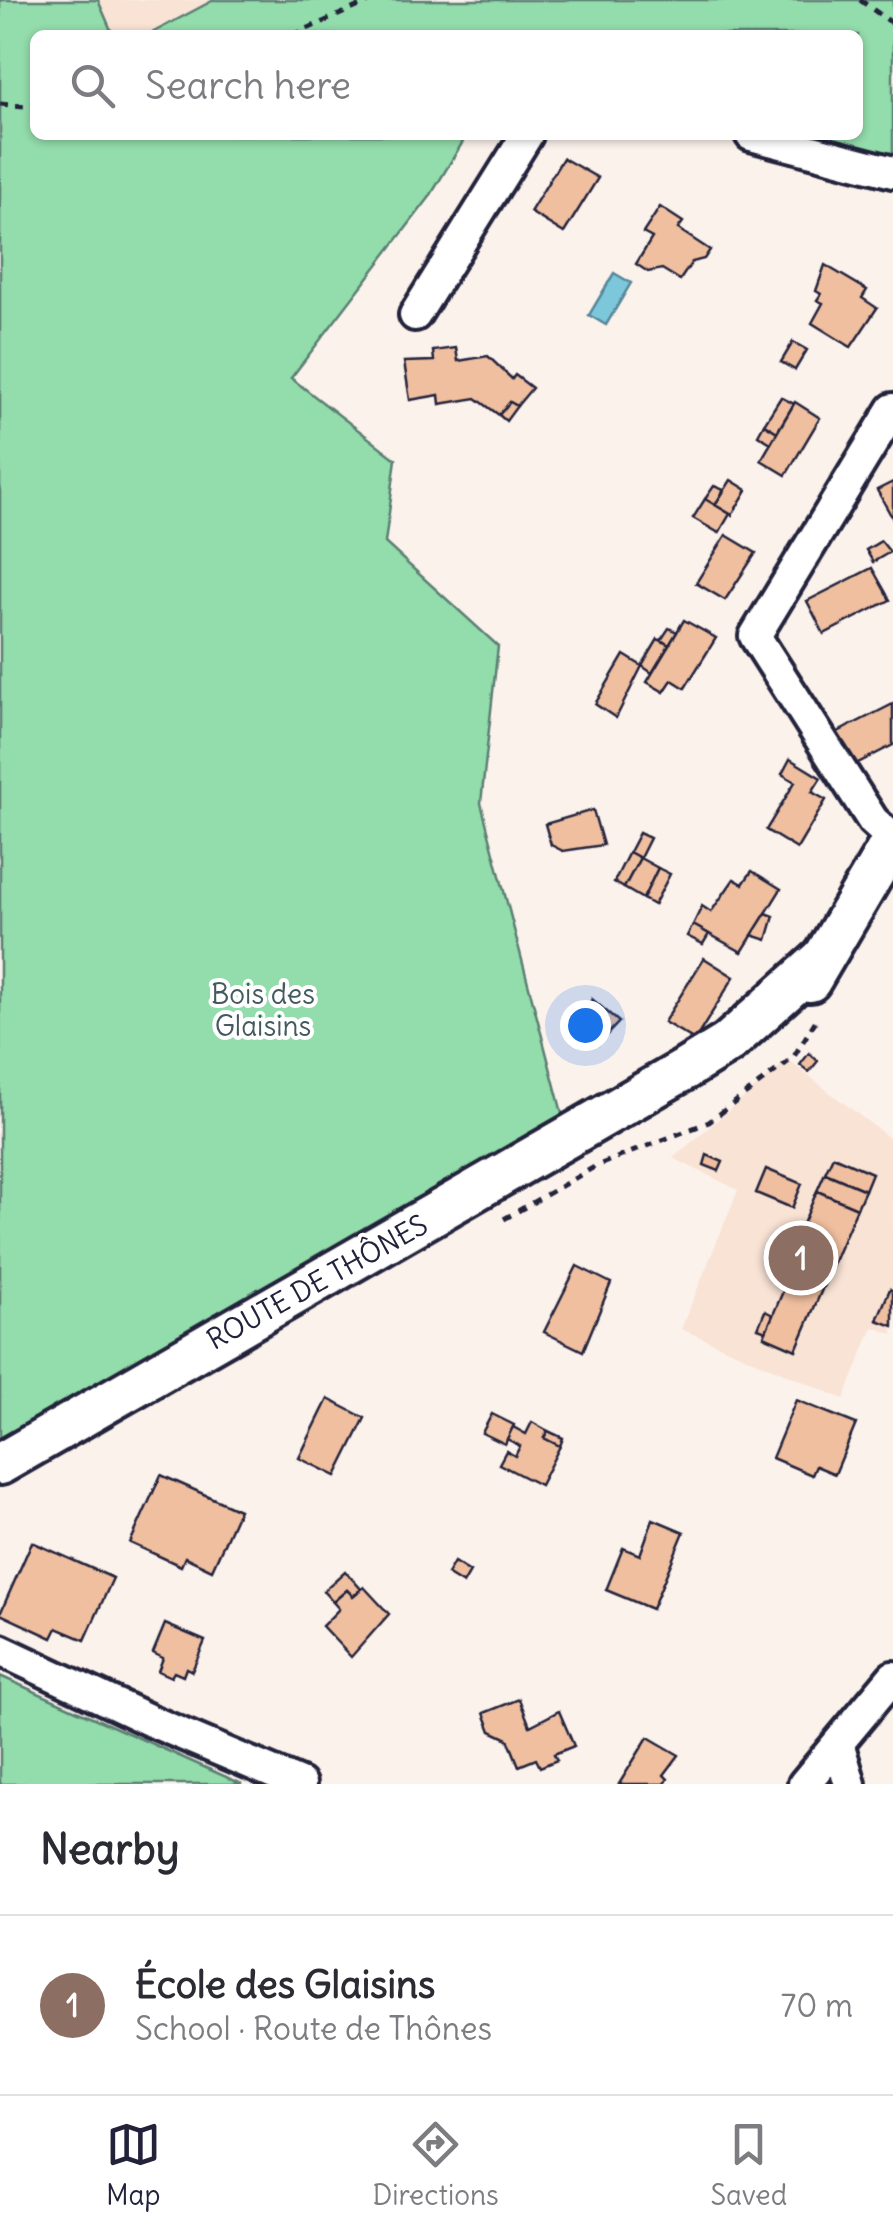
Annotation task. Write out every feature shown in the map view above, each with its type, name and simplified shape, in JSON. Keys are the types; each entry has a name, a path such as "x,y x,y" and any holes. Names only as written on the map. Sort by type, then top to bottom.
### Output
{"main road":[{"name":"ROUTE DE THÔNES","path":"0,1464 568,1140 696,1093 740,1066 784,1027 893,840"},
{"name":"ROUTE DE THÔNES","path":"0,1444 66,1425"}],"street":[{"path":"415,316 524,140"},
{"path":"770,140 893,172"},
{"path":"893,410 755,636 873,821 893,840"},
{"path":"0,1650 300,1784"},
{"path":"804,1784 893,1677"},
{"path":"839,1746 850,1784"}],"path":[{"path":"305,30 373,0"},
{"path":"860,0 893,24"},
{"path":"0,104 30,107"}],"shaded area":[{"path":"98,0 214,0 157,30 111,30"},
{"path":"788,1060 893,1141 893,1334 873,1327 844,1399 681,1329 738,1190 673,1158"}],"green space":[{"name":"Bois des Glaisins","path":"0,0 98,0 111,30 30,30 30,140 464,140 429,198 291,378 396,459 385,543 498,646 481,803 569,1140 0,1463"},
{"path":"214,0 893,0 893,158 823,140 863,140 863,30 157,30"},
{"path":"0,1676 242,1784 0,1784"}],"water":[{"path":"614,273 631,283 606,325 589,315"}],"building":[{"path":"563,158 598,178 564,233 530,212"},
{"path":"660,207 683,222 678,229 710,250 704,259 692,262 680,280 662,269 648,272 636,264 652,238 643,233"},
{"path":"825,265 867,290 862,298 877,308 851,347 812,323 823,303 817,300 821,294 816,291"},
{"path":"793,342 807,350 795,370 781,362"},
{"path":"456,348 458,361 488,356 512,379 515,375 532,388 517,406 510,402 499,415 476,398 440,404 439,395 410,400 404,362 434,361 433,351"},
{"path":"781,397 794,404 777,432 764,424"},
{"path":"510,402 517,406 506,421 499,415"},
{"path":"795,402 820,418 786,475 761,460"},
{"path":"764,424 777,432 771,443 758,435"},
{"path":"731,480 747,490 732,515 715,505"},
{"path":"893,482 893,519 877,490"},
{"path":"714,486 724,490 715,505 705,499"},
{"path":"705,499 730,514 719,533 693,518"},
{"path":"726,535 756,553 725,600 696,583"},
{"path":"881,541 890,552 873,562 866,550"},
{"path":"872,568 890,600 824,634 807,601"},
{"path":"684,620 716,638 685,688 672,680 664,692 647,682"},
{"path":"669,628 677,632 669,645 661,640"},
{"path":"658,639 669,645 652,673 642,666"},
{"path":"624,655 642,666 616,718 595,704"},
{"path":"893,704 893,745 848,768 830,736"},
{"path":"790,759 821,778 812,792 826,800 797,849 766,830 795,782 782,774"},
{"path":"593,810 603,845 563,851 551,845 545,824"},
{"path":"639,833 650,838 640,858 629,852"},
{"path":"629,852 640,858 624,888 614,882"},
{"path":"640,858 658,868 643,899 624,888"},
{"path":"658,868 670,874 654,905 643,899"},
{"path":"752,871 781,889 742,952 693,925 702,906 711,912 734,879 743,884"},
{"path":"766,913 774,916 767,940 752,935"},
{"path":"693,925 709,934 703,944 687,936"},
{"path":"704,958 734,977 695,1040 664,1022"},
{"path":"592,999 619,1022 598,1044 576,1025"},
{"path":"809,1053 818,1061 809,1072 800,1065"},
{"path":"707,1155 723,1162 719,1171 704,1165"},
{"path":"833,1156 872,1173 865,1190 825,1173"},
{"path":"766,1169 802,1184 792,1208 756,1193"},
{"path":"825,1173 865,1190 857,1208 817,1191"},
{"path":"817,1191 857,1208 796,1350 764,1336 784,1289 777,1286"},
{"path":"577,1266 611,1283 583,1351 544,1332"},
{"path":"890,1289 893,1291 893,1326 877,1320"},
{"path":"765,1311 773,1315 766,1331 758,1328"},
{"path":"328,1399 365,1418 336,1476 299,1458"},
{"path":"796,1400 856,1424 835,1474 816,1466 812,1475 772,1458"},
{"path":"492,1414 514,1425 505,1444 482,1433"},
{"path":"532,1422 548,1431 544,1438 560,1446 540,1485 499,1464 506,1451 515,1456 520,1446 507,1439 513,1427 526,1434"},
{"path":"548,1431 563,1438 560,1446 544,1438"},
{"path":"161,1475 239,1510 212,1570 185,1557 181,1566 130,1543"},
{"path":"653,1519 684,1532 652,1609 606,1590 623,1548 640,1555"},
{"path":"32,1542 113,1578 85,1640 57,1628 52,1638 0,1614"},
{"path":"454,1562 470,1572 463,1584 447,1574"},
{"path":"345,1571 361,1589 353,1596 347,1590 333,1602 323,1591"},
{"path":"364,1587 389,1614 351,1657 322,1626 339,1609 333,1602 347,1590 353,1596"},
{"path":"165,1624 205,1641 192,1671 186,1668 183,1676 174,1672 171,1677 158,1671 163,1658 153,1653"},
{"path":"519,1699 530,1726 559,1711 574,1746 554,1754 557,1760 540,1767 536,1759 519,1766 508,1739 491,1731 484,1713"},
{"path":"648,1737 679,1755 664,1775 668,1779 665,1784 619,1784"}],"place":[{"name":"École des Glaisins","path":"801,1258"}]}
